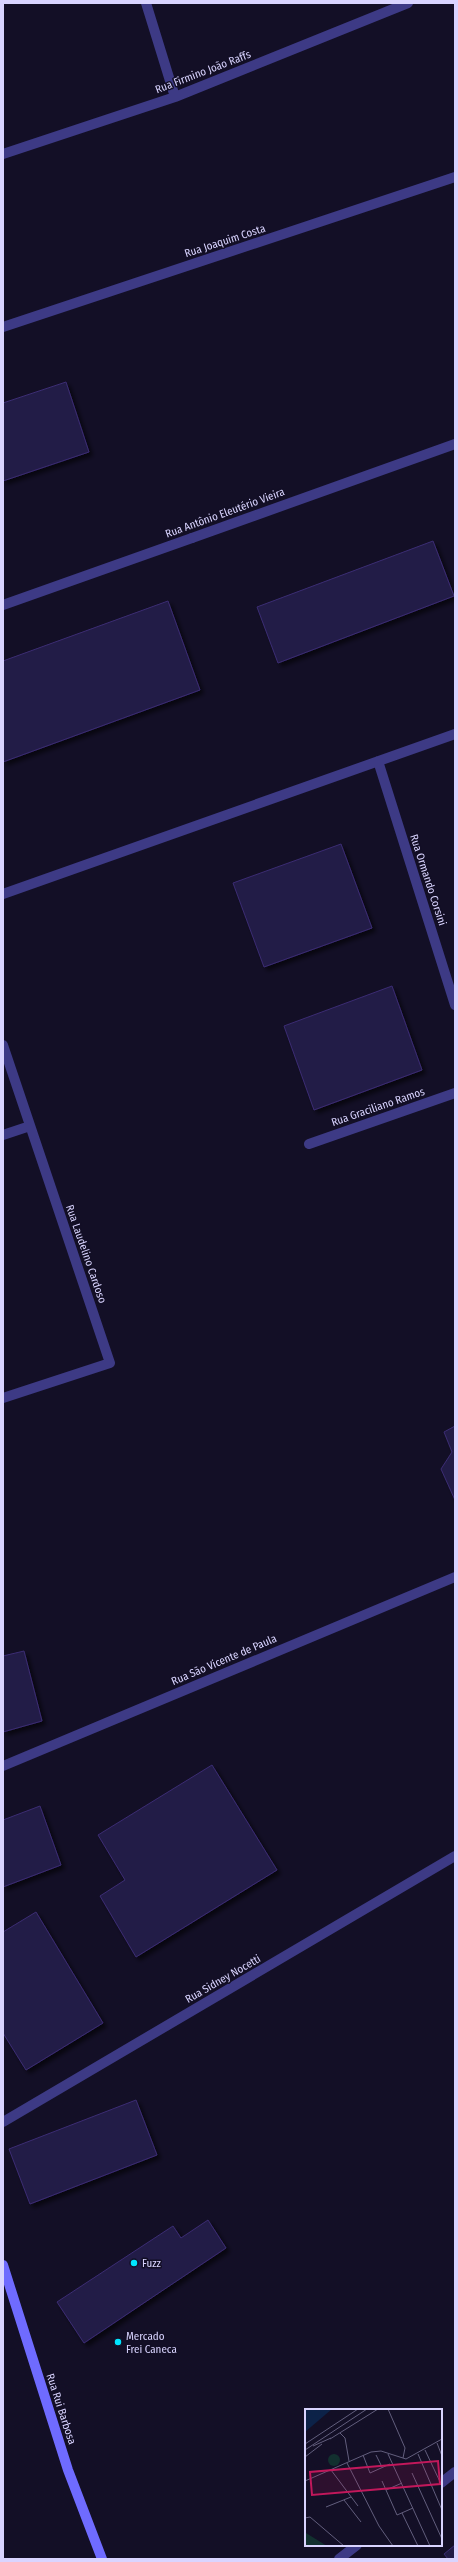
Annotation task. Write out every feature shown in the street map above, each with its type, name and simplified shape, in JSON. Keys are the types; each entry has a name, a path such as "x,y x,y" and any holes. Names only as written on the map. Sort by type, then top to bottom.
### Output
{"main road":[{"name":"Rua Rui Barbosa","path":"3,2265 68,2470 102,2559"}],"street":[{"path":"146,3 175,97"},
{"name":"Rua Firmino João Raffs","path":"3,154 175,97 408,3"},
{"name":"Rua Joaquim Costa","path":"3,327 455,177"},
{"name":"Rua Antônio Eleutério Vieira","path":"3,605 455,444"},
{"path":"3,894 455,734"},
{"name":"Rua Ormando Corsini","path":"378,762 455,1005"},
{"name":"Rua Laudelino Cardoso","path":"3,1045 110,1363 3,1398"},
{"name":"Rua Graciliano Ramos","path":"309,1144 455,1093"},
{"path":"3,1135 30,1126"},
{"name":"Rua São Vicente de Paula","path":"3,1766 455,1577"},
{"name":"Rua Sidney Nocetti","path":"3,2122 455,1856"},
{"path":"442,2482 455,2472"},
{"path":"339,2559 356,2546"}],"building":[{"path":"66,382 89,452 3,481 3,403"},
{"path":"433,541 454,596 278,663 257,607"},
{"path":"168,601 200,690 3,762 3,661"},
{"path":"341,844 372,928 264,967 233,883"},
{"path":"392,986 422,1070 314,1110 284,1026"},
{"path":"455,1426 455,1500 441,1469 452,1452 444,1432"},
{"path":"24,1651 42,1721 3,1732 3,1656"},
{"path":"212,1765 277,1870 136,1957 100,1896 125,1880 98,1835"},
{"path":"40,1806 61,1865 3,1887 3,1820"},
{"path":"36,1912 103,2023 26,2070 3,2033 3,1932"},
{"path":"136,2100 157,2155 30,2204 9,2149"},
{"path":"208,2220 226,2248 84,2343 57,2302 173,2226 181,2238"},
{"path":"455,2545 455,2559 448,2559 444,2554"}],"place":[{"name":"Fuzz","path":"134,2263"},
{"name":"Mercado Frei Caneca","path":"118,2342"}]}
